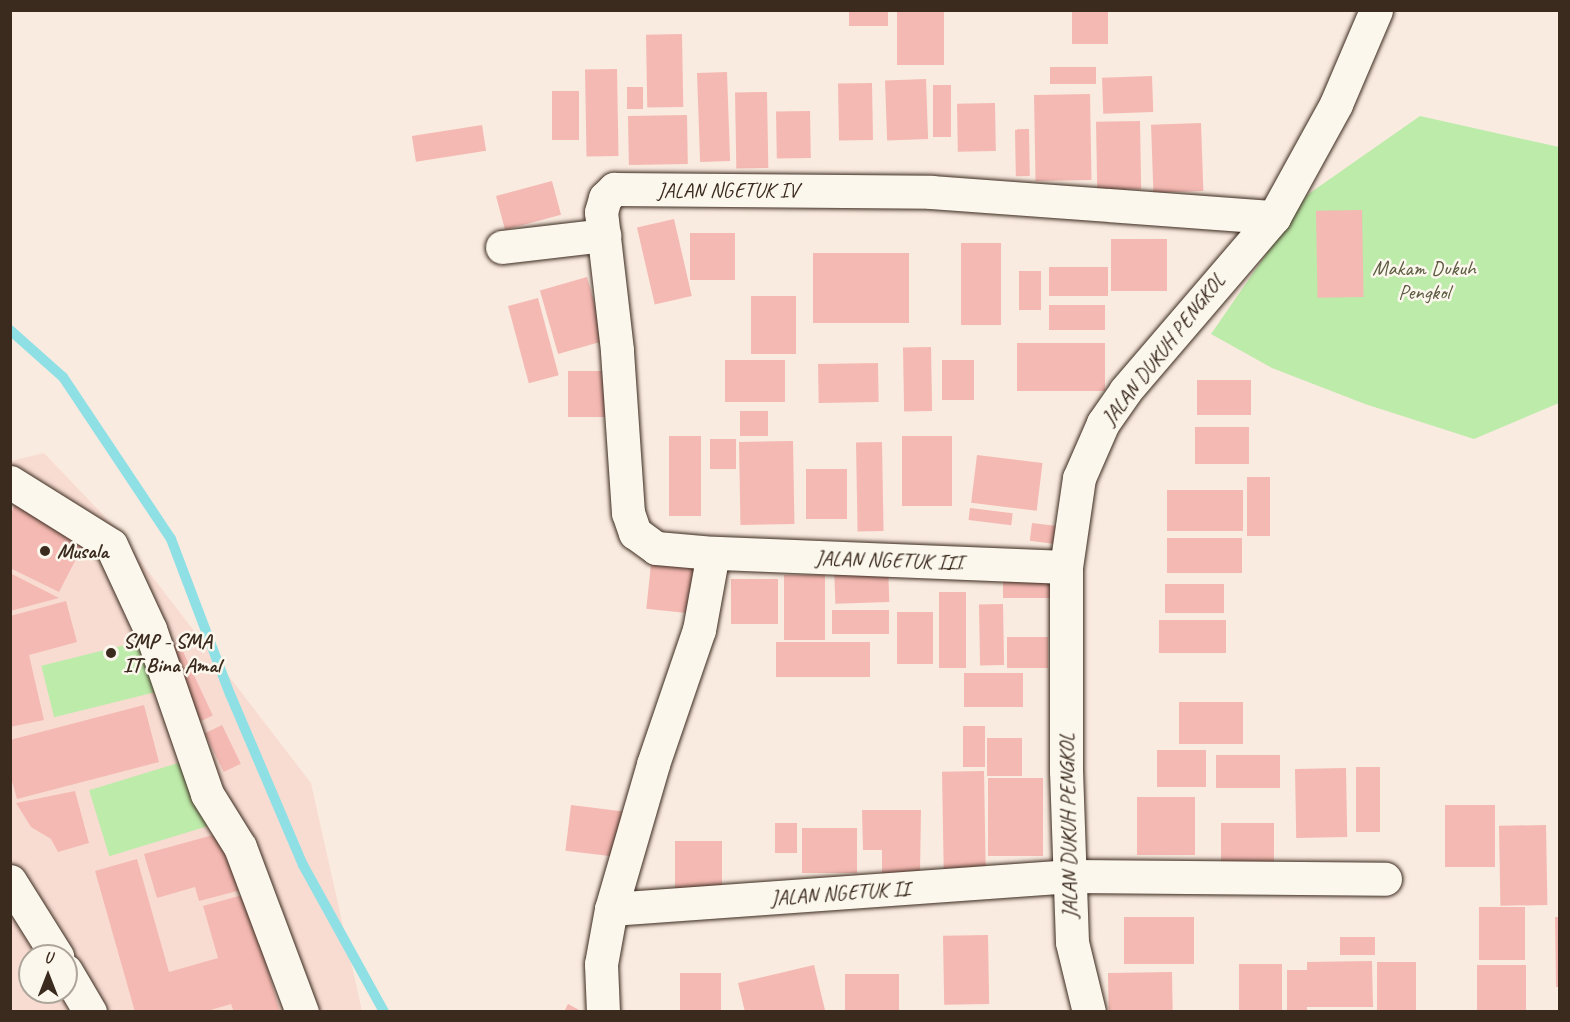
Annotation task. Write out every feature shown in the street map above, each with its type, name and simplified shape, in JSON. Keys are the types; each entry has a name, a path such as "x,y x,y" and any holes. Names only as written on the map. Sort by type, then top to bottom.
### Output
{"street":[{"name":"JALAN DUKUH PENGKOL","path":"1089,1011 1072,942 1068,876 1066,567 1079,478 1103,423 1156,354 1274,217 1336,104 1377,10"},
{"name":"JALAN NGETUK IV","path":"713,553 656,548 635,533 628,513 618,350 601,212 605,198 614,189 931,192 1274,217"},
{"path":"501,247 604,235"},
{"path":"17,492 79,522 111,545 150,629 207,794 240,847 302,1011"},
{"path":"603,1011 601,964 611,909 653,764 699,630 713,553"},
{"name":"JALAN NGETUK III","path":"713,553 1066,567"},
{"name":"JALAN NGETUK II","path":"611,909 1068,876 1385,879"},
{"path":"10,881 49,944"},
{"path":"78,991 90,1011"}],"shaded area":[{"name":"SMP - SMA IT Bina Amal","path":"44,453 111,523 311,783 362,1011 11,1012 11,461"}],"green space":[{"name":"Makam Dukuh Pengkol","path":"1420,116 1559,147 1559,403 1474,439 1365,404 1272,368 1211,334 1307,195"},
{"path":"149,639 162,690 54,717 41,666"},
{"path":"201,756 221,822 109,856 89,790"}],"building":[{"path":"849,10 888,10 888,26 849,26"},
{"path":"897,10 944,10 944,65 897,65"},
{"path":"1072,12 1108,12 1108,44 1072,44"},
{"path":"682,34 683,107 647,108 646,35"},
{"path":"1050,67 1096,67 1096,84 1050,84"},
{"path":"617,69 619,156 587,157 585,70"},
{"path":"727,72 730,161 700,162 697,73"},
{"path":"1152,76 1153,112 1103,114 1102,78"},
{"path":"926,79 928,139 887,140 885,80"},
{"path":"872,83 873,140 839,141 838,84"},
{"path":"933,85 951,85 951,137 933,137"},
{"path":"627,87 643,87 643,109 627,109"},
{"path":"552,91 579,91 579,140 552,140"},
{"path":"767,92 768,168 736,169 735,93"},
{"path":"1090,94 1092,180 1036,181 1034,95"},
{"path":"995,103 996,151 958,152 957,104"},
{"path":"810,111 811,158 777,159 776,112"},
{"path":"687,115 688,164 629,165 628,116"},
{"path":"1140,121 1141,189 1097,190 1096,122"},
{"path":"1201,123 1203,191 1153,193 1151,125"},
{"path":"482,125 486,151 416,162 412,136"},
{"path":"1015,129 1029,129 1030,176 1016,176"},
{"path":"552,181 561,215 505,230 496,196"},
{"path":"1362,210 1364,297 1318,298 1316,211"},
{"path":"674,219 692,296 655,305 637,228"},
{"path":"690,233 735,233 735,280 690,280"},
{"path":"1111,239 1167,239 1167,291 1111,291"},
{"path":"961,243 1001,243 1001,325 961,325"},
{"path":"813,253 909,253 909,323 813,323"},
{"path":"1049,267 1108,267 1108,296 1049,296"},
{"path":"1019,271 1041,271 1041,310 1019,310"},
{"path":"587,277 605,340 558,354 540,291"},
{"path":"751,296 796,296 796,354 751,354"},
{"path":"538,298 559,375 529,383 508,306"},
{"path":"1049,305 1105,305 1105,330 1049,330"},
{"path":"1017,343 1105,343 1105,391 1017,391"},
{"path":"903,347 931,347 932,411 904,411"},
{"path":"725,360 785,360 785,402 725,402"},
{"path":"942,360 974,360 974,400 942,400"},
{"path":"878,363 879,402 819,403 818,364"},
{"path":"568,371 608,371 608,417 568,417"},
{"path":"1197,380 1251,380 1251,415 1197,415"},
{"path":"740,411 768,411 768,436 740,436"},
{"path":"1195,427 1249,427 1249,464 1195,464"},
{"path":"669,436 701,436 701,516 669,516"},
{"path":"902,436 952,436 952,506 902,506"},
{"path":"710,439 736,439 736,469 710,469"},
{"path":"793,441 794,524 740,525 739,442"},
{"path":"856,442 882,442 884,531 858,531"},
{"path":"977,455 1043,463 1037,511 971,503"},
{"path":"806,469 847,469 847,519 806,519"},
{"path":"1247,477 1270,477 1270,536 1247,536"},
{"path":"1167,490 1243,490 1243,531 1167,531"},
{"name":"Musala","path":"18,499 89,534 59,592 10,568 10,515"},
{"path":"970,508 1013,513 1011,525 969,520"},
{"path":"1032,523 1057,526 1055,544 1030,541"},
{"path":"1167,538 1242,538 1242,573 1167,573"},
{"path":"651,564 698,569 693,614 646,609"},
{"path":"888,564 889,602 835,604 834,566"},
{"path":"10,573 59,598 10,611"},
{"path":"784,575 825,575 825,640 784,640"},
{"path":"1003,575 1050,575 1050,598 1003,598"},
{"path":"731,579 778,579 778,624 731,624"},
{"path":"1165,584 1224,584 1224,613 1165,613"},
{"path":"939,592 966,592 966,668 939,668"},
{"path":"66,601 77,642 29,655 44,720 10,727 10,616"},
{"path":"979,604 1003,604 1004,665 980,665"},
{"path":"832,610 889,610 889,634 832,634"},
{"path":"897,612 933,612 933,664 897,664"},
{"path":"1159,620 1226,620 1226,653 1159,653"},
{"path":"1007,637 1048,637 1048,668 1007,668"},
{"path":"776,642 870,642 870,677 776,677"},
{"path":"179,643 213,716 195,724 161,651"},
{"path":"964,673 1023,673 1023,707 964,707"},
{"path":"1179,702 1243,702 1243,744 1179,744"},
{"path":"144,705 159,762 17,799 10,774 10,740"},
{"path":"222,725 241,764 224,772 205,733"},
{"path":"963,726 985,726 985,767 963,767"},
{"path":"987,738 1022,738 1022,776 987,776"},
{"path":"1157,750 1206,750 1206,787 1157,787"},
{"path":"1216,755 1280,755 1280,788 1216,788"},
{"path":"1356,767 1380,767 1380,832 1356,832"},
{"path":"1346,768 1347,837 1296,838 1295,769"},
{"path":"984,771 986,870 944,871 942,772"},
{"path":"988,778 1043,778 1043,856 988,856"},
{"path":"75,791 89,843 58,852 51,839 31,827 16,803"},
{"path":"1137,797 1195,797 1195,855 1137,855"},
{"path":"571,805 626,812 620,857 565,851"},
{"path":"1445,805 1495,805 1495,867 1445,867"},
{"path":"862,810 921,810 920,874 882,874 882,850 863,850"},
{"path":"775,823 797,823 797,853 775,853"},
{"path":"1221,823 1274,823 1274,868 1221,868"},
{"path":"1546,825 1547,905 1500,906 1499,826"},
{"path":"802,828 857,828 857,873 802,873"},
{"path":"224,832 241,890 199,901 195,887 157,898 144,854"},
{"path":"675,841 722,841 722,889 675,889"},
{"path":"137,859 169,972 218,958 203,906 246,894 280,1012 234,1012 231,1004 204,1012 135,1012 95,871"},
{"path":"1479,907 1525,907 1525,960 1479,960"},
{"path":"1124,917 1194,917 1194,964 1124,964"},
{"path":"1555,917 1560,917 1560,987 1556,987"},
{"path":"988,935 989,1004 944,1005 943,936"},
{"path":"1340,937 1375,937 1375,955 1340,955"},
{"path":"1372,961 1373,1007 1307,1007 1307,1012 1287,1012 1287,970 1307,970 1307,962"},
{"path":"1377,962 1416,962 1416,1012 1377,1012"},
{"path":"1239,964 1282,964 1282,1012 1239,1012"},
{"path":"814,965 825,1010 745,1012 738,983"},
{"path":"1477,965 1526,965 1526,1012 1477,1012"},
{"path":"1172,972 1173,1012 1109,1012 1108,973"},
{"path":"680,973 721,973 721,1012 680,1012"},
{"path":"845,974 899,974 899,1012 845,1012"},
{"path":"568,1004 583,1012 564,1012"}],"waterway":[{"path":"10,330 63,377 171,539 230,694 303,865 384,1012"}],"place":[{"name":"Musala","path":"45,551"},
{"name":"SMP - SMA IT Bina Amal","path":"111,653"}]}
